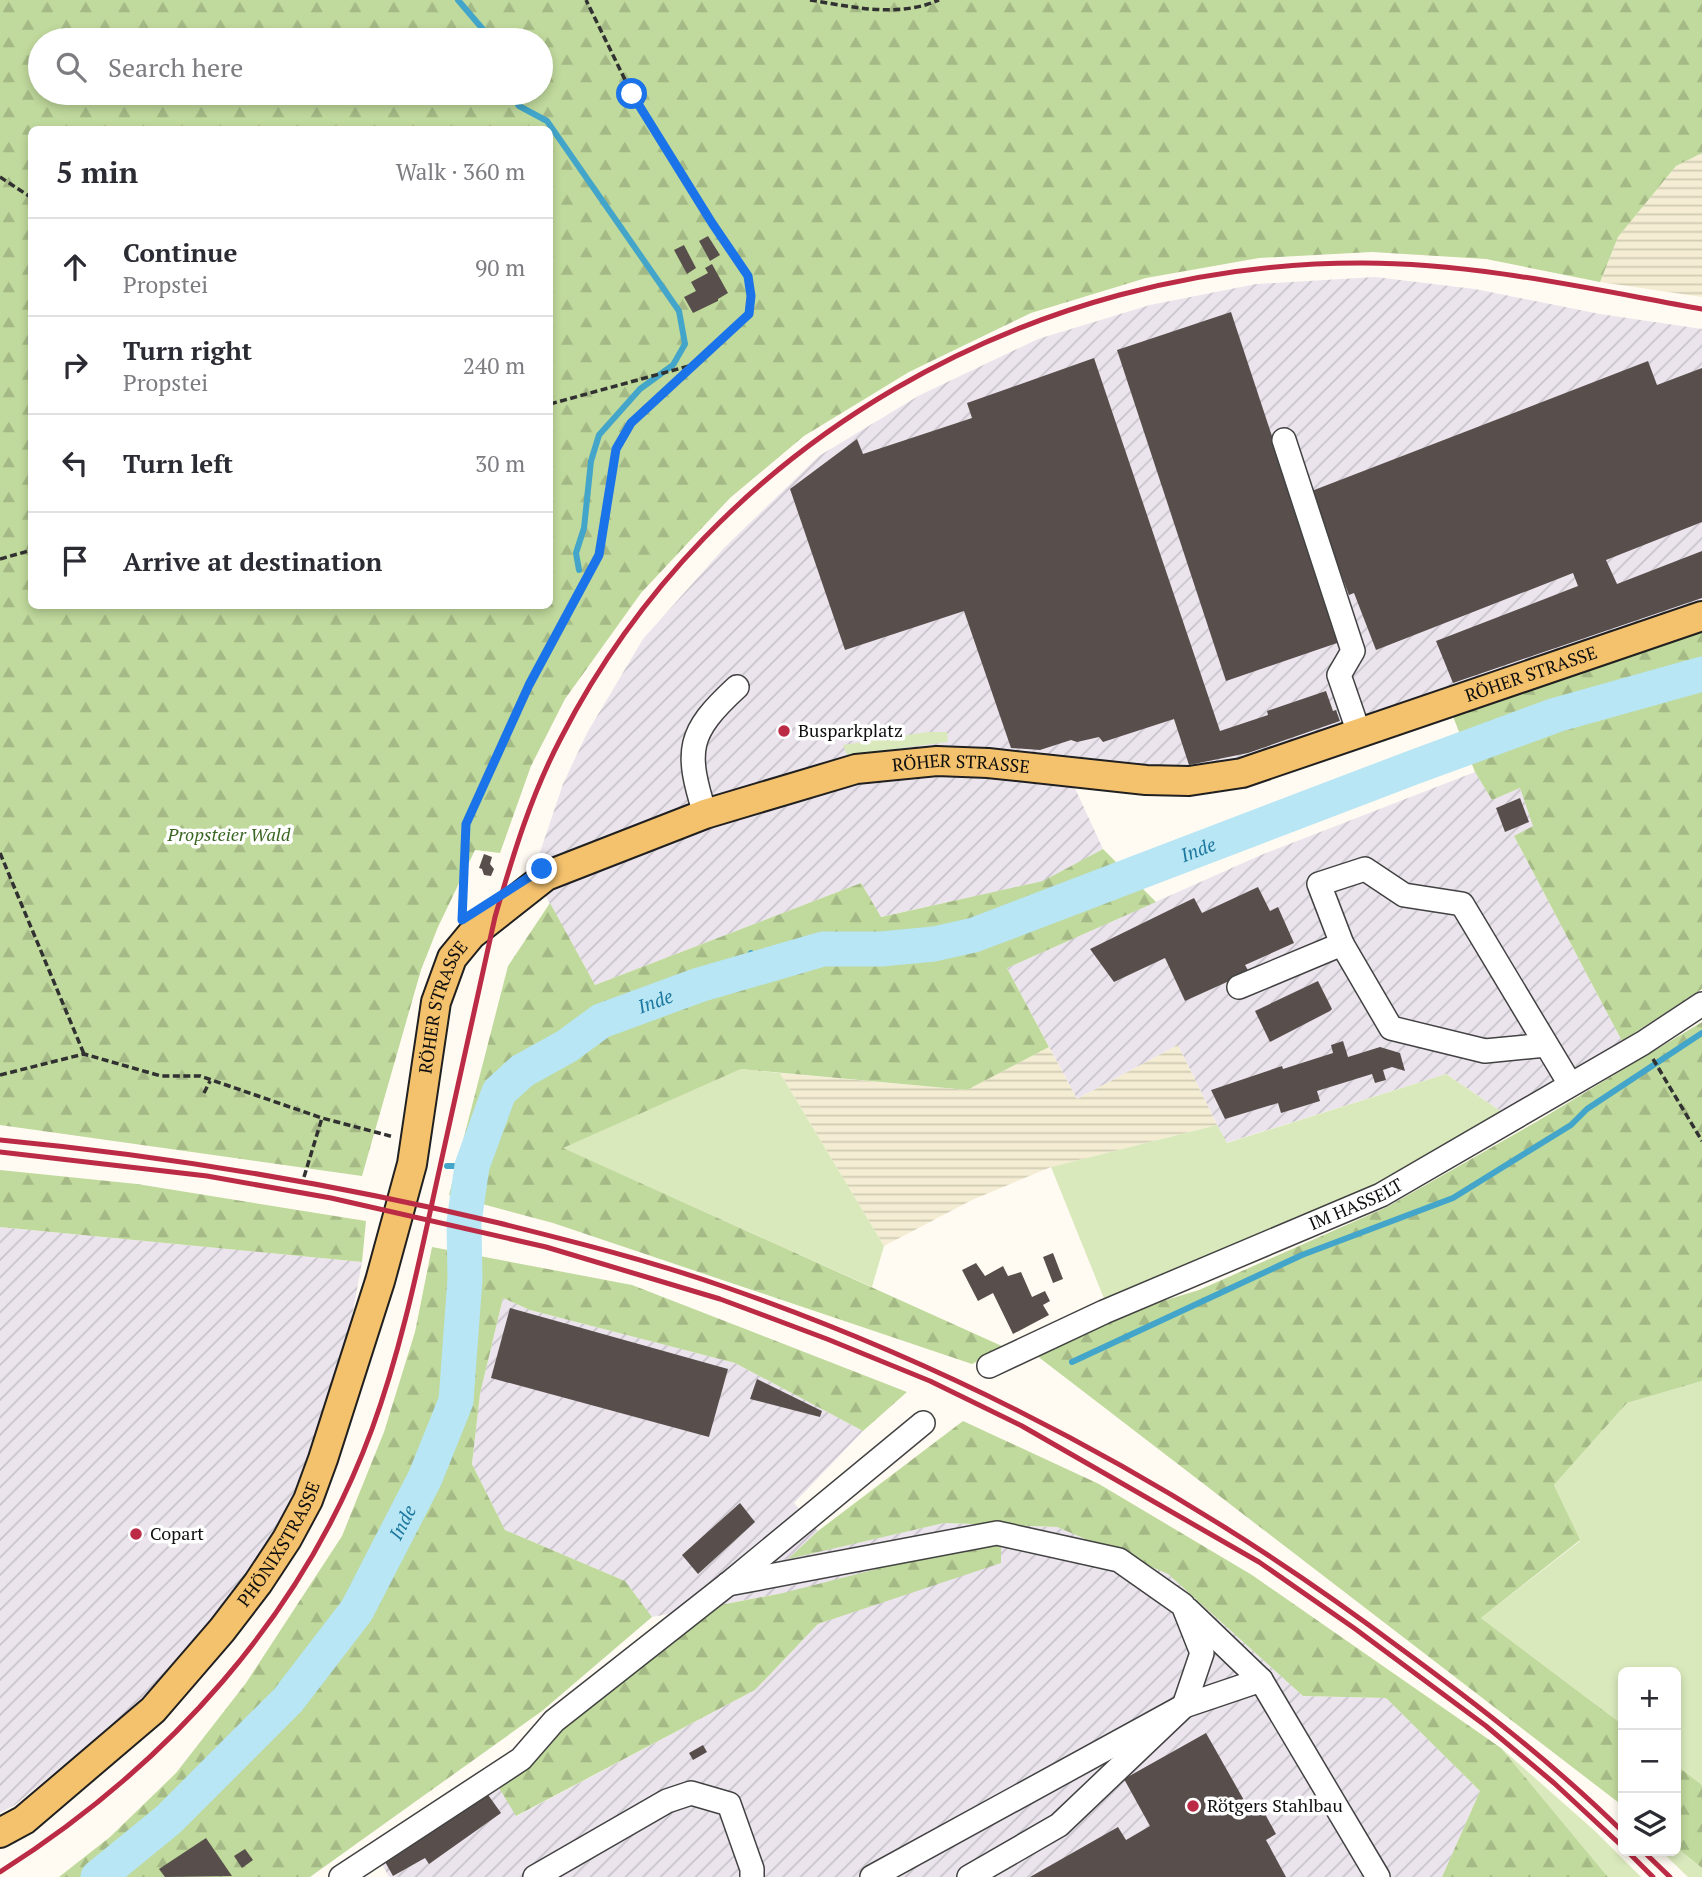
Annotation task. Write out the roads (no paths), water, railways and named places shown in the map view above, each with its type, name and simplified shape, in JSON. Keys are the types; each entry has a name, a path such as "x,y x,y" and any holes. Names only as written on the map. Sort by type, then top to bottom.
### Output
{"main road":[{"name":"RÖHER STRASSE","path":"415,1152 436,1002 452,958 471,935 546,876 705,814 846,772 904,763 988,763 1146,780 1189,781 1242,773 1702,615"},
{"name":"PHÖNIXSTRASSE","path":"0,1833 24,1820 153,1710 222,1630 287,1539 308,1500 323,1459 380,1281 415,1152"}],"street":[{"path":"1284,440 1353,651 1339,676 1359,733"},
{"path":"705,814 693,765 694,742 701,725 715,707 737,687"},
{"path":"1546,1045 1485,1051 1391,1028 1342,944 1319,884 1365,869 1404,895 1462,904 1570,1084"},
{"path":"1239,987 1342,944"},
{"name":"IM HASSELT","path":"989,1366 1104,1312 1381,1195 1643,1043 1702,1004"},
{"path":"341,1877 521,1759 554,1721 728,1584 923,1423"},
{"path":"728,1584 997,1533 1119,1560 1183,1605 1261,1680 1378,1877"},
{"path":"970,1877 1059,1825 1184,1706 1202,1653 1183,1605"},
{"path":"872,1877 1184,1706 1261,1680"},
{"path":"536,1877 667,1801 691,1793 729,1804 752,1869 752,1877"}],"waterway":[{"path":"458,0 482,28"},
{"path":"518,105 547,121 550,126"},
{"path":"553,130 679,311 685,344 673,365 640,389 599,435 591,461 584,528 576,553 579,570"},
{"name":"Inde","path":"98,1877 168,1820 288,1700 357,1610 425,1478 456,1401 465,1279 464,1222 472,1166 499,1092 522,1071 567,1046 601,1021 699,985 823,949 881,949 934,944 974,935 1556,715 1702,674"},
{"path":"751,953 757,968"},
{"path":"1072,1362 1302,1255 1453,1198 1571,1125 1587,1109 1702,1033"},
{"path":"447,1166 472,1166"}],"railway":[{"path":"0,1872 61,1830 119,1784 173,1735 223,1681 268,1624 308,1563 343,1498 372,1429 400,1339 495,917 532,803 561,738 626,632 704,538 794,457 895,389 1004,335 1119,295 1240,271 1363,263 1406,264 1491,272 1702,309"},
{"path":"0,1140 126,1154 251,1173 499,1223 613,1252 725,1287 904,1357 1076,1441 1242,1538 1322,1592 1458,1691 1543,1759 1618,1827"},
{"path":"0,1152 207,1176 331,1198 546,1247 720,1299 930,1381 1022,1426 1259,1562 1354,1628 1486,1726 1554,1783 1618,1842"},
{"path":"1632,1856 1653,1877"},
{"path":"1648,1856 1670,1877"}],"place":[{"name":"Busparkplatz","path":"784,731"},
{"name":"Copart","path":"136,1534"},
{"name":"Rötgers Stahlbau","path":"1193,1806"}],"park label":[{"name":"Propsteier Wald","path":"229,835"}]}
